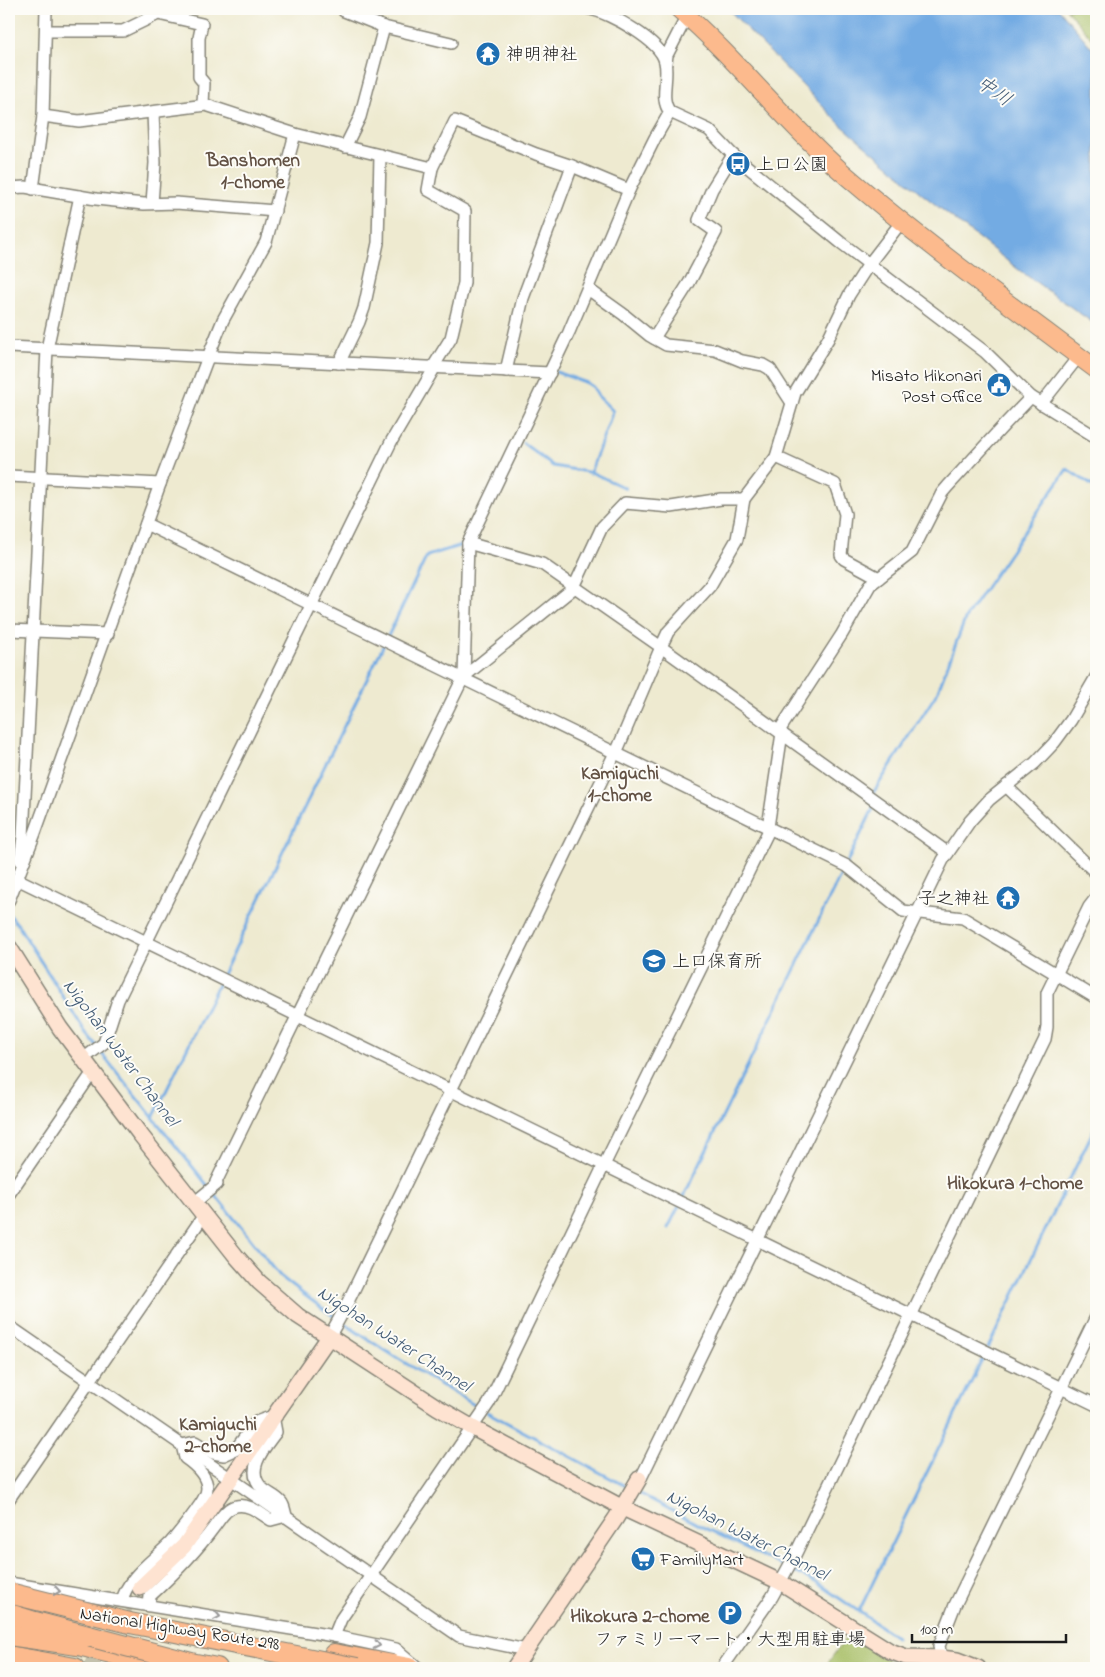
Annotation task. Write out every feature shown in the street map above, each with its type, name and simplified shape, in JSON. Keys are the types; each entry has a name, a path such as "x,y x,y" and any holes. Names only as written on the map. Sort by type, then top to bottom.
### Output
{"highway":[{"path":"9,1593 130,1623 357,1668"},
{"name":"National Highway Route 298","path":"9,1603 247,1637 409,1668"},
{"path":"9,1614 191,1663"},
{"path":"9,1628 172,1668"},
{"path":"9,1634 217,1668"},
{"path":"9,1656 76,1668"}],"main road":[{"path":"683,12 794,126 842,171 960,267 1096,369"}],"street":[{"path":"33,189 43,116 46,9"},
{"path":"345,9 344,11 384,27 450,41"},
{"path":"590,9 605,13 643,36 653,44 666,63"},
{"path":"683,12 667,55 666,101 670,112 709,130 734,155 869,264 971,340 1036,400 1096,437"},
{"path":"46,31 123,31 158,14 202,24 199,38 199,76 204,83 203,105"},
{"path":"345,148 360,117 384,27"},
{"path":"43,116 79,121 203,105 345,148 432,168"},
{"path":"152,203 155,163 153,112"},
{"path":"194,1203 216,1183 463,678 468,543 550,373 588,289 629,190 670,112"},
{"path":"83,1059 104,1042 118,1000 311,604 391,442 451,338 464,283 465,211 428,190 432,168 455,121 629,190"},
{"path":"9,900 208,357 223,320 266,242 295,134"},
{"path":"339,363 359,322 378,243 380,155"},
{"path":"654,338 689,283 716,232 700,220 712,189 734,155"},
{"path":"506,371 523,298 572,166"},
{"path":"9,188 33,189 152,203 176,202 275,210"},
{"path":"18,877 23,836 47,348 80,196"},
{"path":"140,1588 184,1546 329,1337 343,1312 615,753 668,632 710,586 737,538 744,500 776,457 795,393 828,339 842,308 869,264 902,221"},
{"path":"588,289 666,345 715,350 742,361 763,365 770,369 792,403"},
{"path":"9,347 550,373"},
{"path":"334,1636 341,1619 489,1403 769,828 780,732 842,634 870,585 912,552 942,493 1010,418 1036,400 1079,356"},
{"path":"776,457 835,484 845,514 841,555 844,559 879,578"},
{"path":"9,476 160,484"},
{"path":"463,678 574,587 602,527 625,504 671,507 721,499 744,500"},
{"path":"146,524 847,866 902,911 963,918 1096,998"},
{"path":"468,543 542,564 948,853"},
{"path":"9,630 108,634"},
{"path":"514,1668 640,1480 916,913 948,853 970,821 989,800 1035,763 1054,743 1096,677"},
{"path":"1006,786 1096,873"},
{"path":"18,877 146,942 1096,1405"},
{"path":"722,1668 780,1582 795,1554 1045,1039 1047,993 1089,907 1096,898"},
{"path":"9,947 60,1028 194,1203 259,1282 298,1316 437,1407 473,1428 623,1508 780,1582 877,1644 919,1663 941,1658 957,1660 978,1668"},
{"path":"9,1194 93,1072"},
{"path":"9,1499 204,1215"},
{"path":"941,1658 939,1646 955,1605 1096,1317"},
{"path":"9,1326 459,1636 526,1650"},
{"path":"182,1445 195,1442 213,1453 224,1455 235,1450 256,1422 273,1416"},
{"path":"273,1416 276,1432 259,1455 255,1467 255,1477 261,1488 281,1502 286,1516"},
{"path":"122,1601 124,1591 137,1575 172,1541 191,1518 206,1492 207,1486 204,1478 185,1458 182,1445"},
{"path":"149,1605 150,1596 194,1553 222,1515 233,1507 250,1507 271,1520 286,1516"},
{"path":"9,1583 334,1636 396,1649 418,1668"}],"green space":[{"path":"1066,9 1096,9 1096,43"},
{"path":"848,1635 873,1649 897,1668 861,1668 854,1664 851,1668 824,1668"}],"water":[{"name":"中川","path":"728,9 1059,9 1096,53 1096,325 1019,270 922,194 840,124"}],"waterway":[{"path":"556,372 593,387 598,396 613,411 590,473"},
{"path":"523,443 553,466 593,473 625,488"},
{"path":"873,797 873,793 937,693 966,617 1067,469 1096,488"},
{"path":"153,1118 427,556 459,546 466,548"},
{"path":"682,1200 873,809 873,803"},
{"name":"Nigohan Water Channel","path":"9,914 18,925 86,1033 96,1045"},
{"name":"Nigohan Water Channel","path":"99,1050 280,1276 353,1329 481,1409"},
{"path":"988,1348 1096,1125"},
{"path":"668,1228 679,1206"},
{"path":"859,1611 985,1354"},
{"name":"Nigohan Water Channel","path":"487,1412 629,1488"},
{"name":"Nigohan Water Channel","path":"637,1492 785,1567"},
{"name":"Nigohan Water Channel","path":"791,1570 817,1583 896,1637"}],"tunnel":[{"path":"90,1668 114,1622 140,1588"}],"place":[{"name":"神明神社","path":"488,54"},
{"name":"上口公園","path":"738,164"},
{"name":"Misato Hikonari Post Office","path":"999,385"},
{"name":"子之神社","path":"1008,898"},
{"name":"上口保育所","path":"654,961"},
{"name":"FamilyMart","path":"643,1559"},
{"name":"ファミリーマート・大型用駐車場","path":"730,1613"}],"district":[{"name":"Banshomen 1-chome","path":"253,170"},
{"name":"Kamiguchi 1-chome","path":"620,783"},
{"name":"Hikokura 1-chome","path":"1015,1182"},
{"name":"Kamiguchi 2-chome","path":"218,1434"},
{"name":"Hikokura 2-chome","path":"640,1615"}]}
